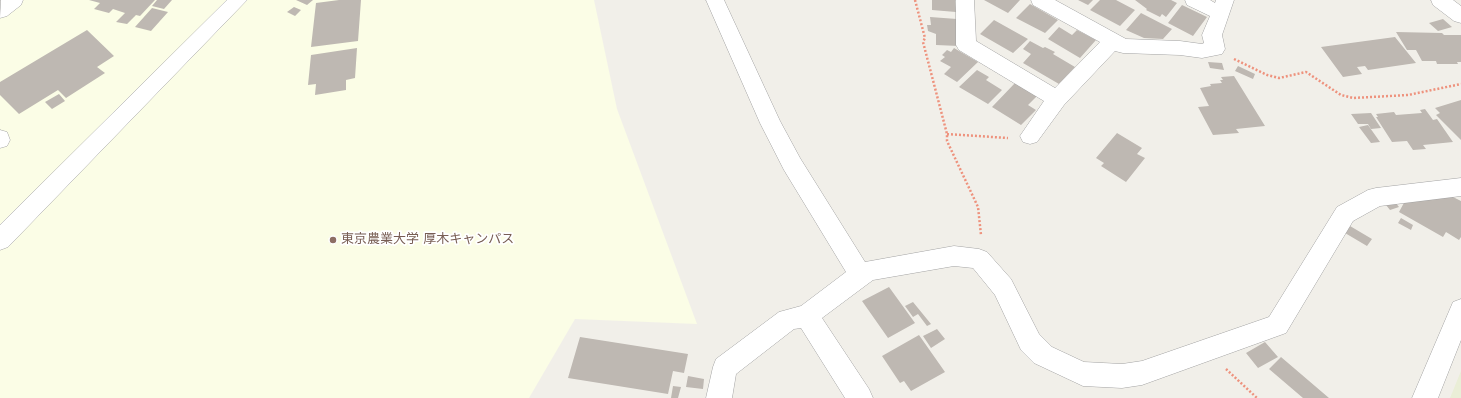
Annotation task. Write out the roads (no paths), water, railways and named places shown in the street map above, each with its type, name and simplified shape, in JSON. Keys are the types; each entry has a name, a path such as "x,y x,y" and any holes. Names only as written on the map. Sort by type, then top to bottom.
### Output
{"street":[{"path":"0,11 14,0"},
{"path":"0,240 238,0"},
{"path":"715,0 770,123 792,164 842,243 860,275"},
{"path":"965,0 966,45 1057,99"},
{"path":"1040,0 1123,46 1180,48 1202,51 1215,49 1212,35 1223,7 1194,0"},
{"path":"1440,0 1461,16"},
{"path":"1030,136 1057,99 1113,41"},
{"path":"719,398 726,367 788,320 807,314 860,275 870,270 954,256 979,259 1003,287 1030,342 1043,355 1083,374 1122,376 1142,373 1277,325 1345,214 1376,197 1461,188"},
{"path":"1425,398 1461,310"},
{"path":"807,314 860,398"}],"place":[{"name":"東京農業大学 厚木キャンパス","path":"333,240"}]}
